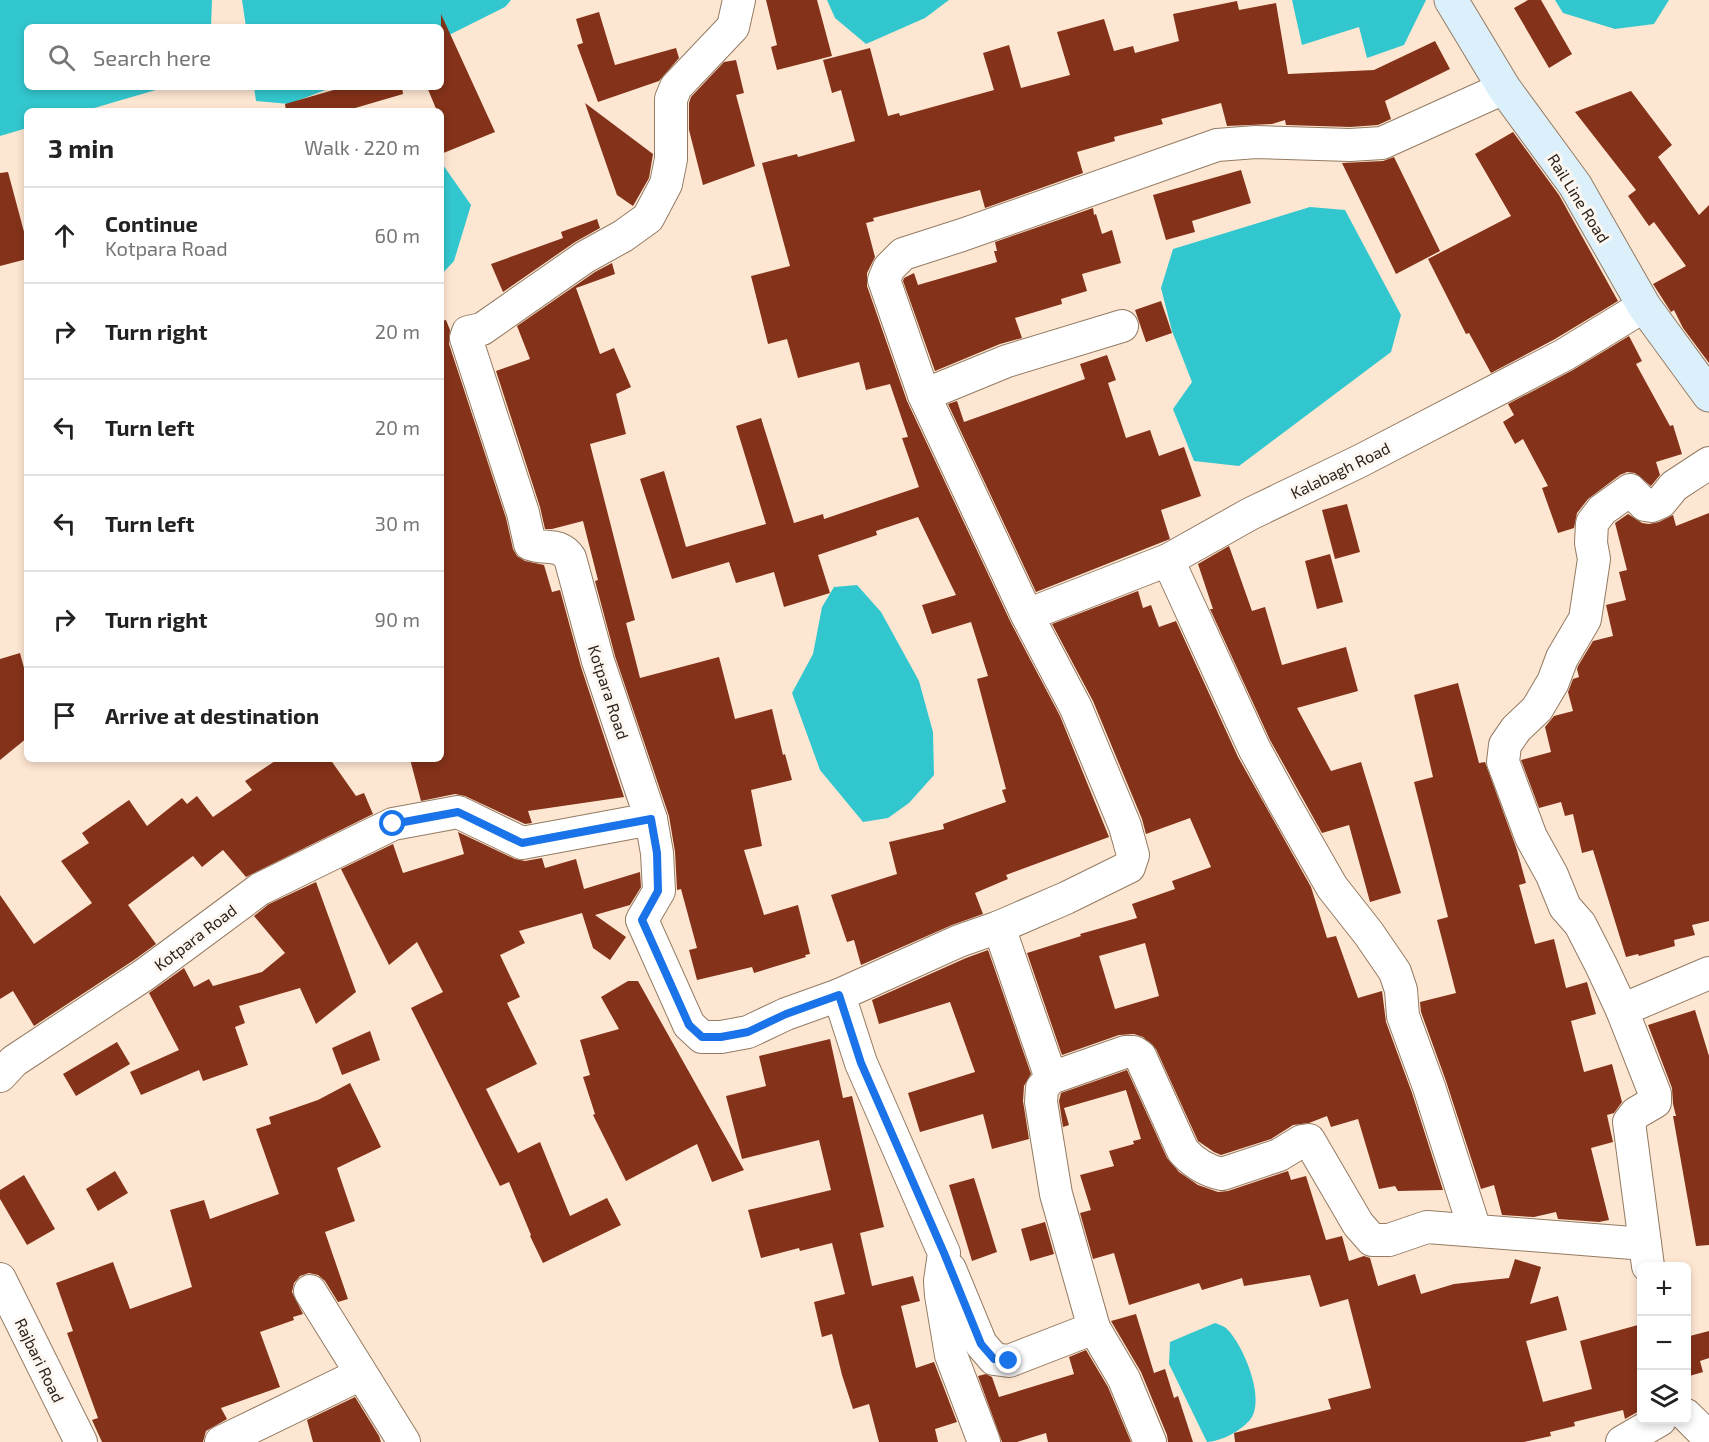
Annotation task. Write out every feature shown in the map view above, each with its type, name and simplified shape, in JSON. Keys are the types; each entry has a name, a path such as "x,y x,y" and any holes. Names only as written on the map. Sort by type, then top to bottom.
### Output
{"street":[{"name":"Kotpara Road","path":"0,1076 14,1061 144,975 260,889 393,824 458,812 522,843 651,819 598,661 570,558 565,550 558,547 538,547 530,544 520,503 466,338 468,332 482,329 585,257 648,219 666,184 671,159 671,99 676,87 733,27 739,0"},
{"name":"Rail Line Road","path":"1451,0 1504,88 1575,185 1644,306 1709,395"},
{"path":"651,819 657,853 658,891 642,920 689,1025 702,1037 721,1037 748,1032 786,1014 839,995 959,941 999,927 1129,867 1133,855 1125,826 1076,708 1027,615 924,395 884,280 889,268 903,254 962,236 1217,145 1256,142 1350,146 1382,143 1504,88"},
{"name":"Kalabagh Road","path":"1027,615 1168,560 1250,514 1360,461 1564,355 1644,306"},
{"path":"924,395 1007,361 1122,326"},
{"path":"1150,1442 1124,1379 1094,1328 1056,1194 1041,1102 1042,1088 1051,1078 1125,1052 1134,1052 1140,1056 1183,1151 1213,1172 1222,1174 1279,1155 1302,1141 1309,1140 1358,1224 1372,1240 1389,1240 1427,1227 1475,1230 1647,1255 1629,1122 1636,1113 1655,1102 1655,1094 1622,1010 1580,924 1565,907 1552,875 1530,837 1503,762 1505,745 1516,729 1537,709 1585,618 1594,559 1591,543 1592,523 1602,510 1630,490 1645,505 1652,506 1661,502 1674,486 1709,463"},
{"path":"1168,560 1254,748 1332,887 1395,972 1401,990 1403,1016 1430,1087 1475,1230"},
{"path":"999,927 1051,1078"},
{"path":"1622,1010 1709,973"},
{"path":"839,995 861,1063 981,1344 994,1359 1009,1361 1094,1328"},
{"path":"944,1253 940,1281 951,1355 984,1442"},
{"name":"Rajbari Road","path":"0,1279 81,1442"},
{"path":"310,1291 404,1442"},
{"path":"221,1442 362,1374"},
{"path":"1691,1420 1709,1437"},
{"path":"1622,1442 1652,1424"}],"water":[{"path":"0,0 212,0 211,24 24,24 24,90 156,90 94,108 24,108 24,129 0,136"},
{"path":"242,0 511,0 505,7 444,38 444,24 246,24"},
{"path":"827,0 949,0 925,18 866,44 835,18"},
{"path":"1292,0 1426,0 1404,45 1367,58 1359,27 1302,45"},
{"path":"1555,0 1669,0 1654,24 1615,29 1563,13"},
{"path":"254,90 325,90 289,104 256,101"},
{"path":"444,166 471,205 454,261 444,272"},
{"path":"1310,207 1345,210 1401,315 1391,352 1239,466 1194,461 1173,409 1192,382 1172,331 1161,288 1173,249"},
{"path":"857,585 881,612 919,681 933,732 934,775 909,803 888,818 863,822 820,770 792,693 813,654 822,607 834,587"},
{"path":"1215,1323 1227,1329 1245,1357 1253,1382 1255,1406 1250,1420 1240,1429 1219,1440 1207,1442 1169,1364 1170,1342"}],"building":[{"path":"766,0 817,0 832,56 777,70 771,47 777,45"},
{"path":"1528,0 1541,0 1572,54 1549,68 1514,8"},
{"path":"1237,1 1239,10 1276,3 1288,74 1374,70 1435,41 1450,69 1385,101 1391,119 1378,125 1350,127 1286,125 1285,120 1272,124 1227,126 1221,103 1161,119 1163,124 1114,137 1115,141 1077,152 1083,173 985,208 980,190 873,218 874,221 866,223 875,257 867,273 867,286 907,401 1011,623 1060,716 1109,837 1006,875 1008,879 975,893 983,914 952,925 861,965 854,940 847,942 831,895 897,874 889,842 944,829 943,824 1006,802 1002,790 1006,789 977,679 988,676 971,622 932,634 922,605 956,595 918,517 876,531 877,535 818,555 830,593 784,607 774,572 736,583 729,562 672,579 640,479 664,471 686,547 766,524 736,426 761,418 794,523 823,514 824,519 919,487 902,438 908,437 890,384 866,390 859,362 798,378 787,339 768,344 751,276 790,266 762,163 797,154 798,157 855,141 841,90 832,93 823,60 870,48 888,116 899,113 900,116 994,90 983,53 1009,45 1021,88 1070,75 1057,32 1104,19 1114,51 1133,46 1135,53 1179,41 1173,14"},
{"path":"599,12 615,65 676,48 679,58 659,81 598,102 577,45 583,43 576,19"},
{"path":"441,14 495,132 444,153 444,108 436,108 428,90 444,90 444,24 441,24"},
{"path":"736,60 744,93 736,95 755,166 703,185 689,130 689,103 691,97 724,62"},
{"path":"334,90 402,90 403,94 355,108 286,108 285,104"},
{"path":"1631,91 1672,145 1658,157 1699,215 1709,205 1709,363 1683,328 1674,310 1671,312 1653,284 1686,266 1654,222 1649,226 1628,196 1636,190 1575,112"},
{"path":"585,103 653,154 649,178 633,206 617,195"},
{"path":"1513,132 1559,195 1618,301 1555,339 1491,373 1469,333 1466,334 1428,259 1511,216 1475,154"},
{"path":"1394,157 1440,251 1396,274 1342,163 1383,161"},
{"path":"1241,170 1251,203 1192,221 1195,232 1166,240 1153,195"},
{"path":"8,172 24,232 24,260 0,266 0,173"},
{"path":"1093,208 1102,234 1112,230 1121,263 1082,274 1087,291 1061,299 1062,304 1015,318 1022,338 1000,344 935,371 903,281 904,278 914,273 918,285 997,262 994,251 997,251 995,242"},
{"path":"597,219 600,228 575,242 503,292 491,264 563,238 561,232"},
{"path":"612,263 615,274 576,288 600,354 614,348 631,387 616,394 626,434 590,444 635,620 626,623 640,678 719,657 735,719 772,709 783,755 785,754 792,780 751,790 762,846 744,850 764,915 798,905 810,954 754,973 752,967 697,980 689,950 697,948 681,889 677,890 675,852 669,816 615,656 595,581 598,580 583,521 545,529 496,371 530,359 517,326 595,272"},
{"path":"1161,301 1172,333 1146,342 1135,310"},
{"path":"444,320 446,320 450,330 449,344 506,518 513,549 517,556 525,561 544,565 552,592 560,590 581,667 624,797 528,811 532,823 525,824 465,796 455,794 421,801 411,762 444,762"},
{"path":"1629,336 1642,361 1636,364 1670,426 1673,425 1682,454 1656,462 1660,475 1651,486 1635,473 1627,472 1620,475 1588,499 1577,513 1574,528 1558,533 1542,488 1548,486 1523,439 1515,444 1503,422 1514,415 1508,404 1573,370"},
{"path":"1107,355 1116,380 1108,383 1126,438 1150,430 1159,456 1184,447 1201,496 1161,510 1170,539 1036,592 948,404 957,401 964,422 1085,379 1080,364"},
{"path":"1347,504 1360,552 1335,559 1322,510"},
{"path":"1709,513 1709,921 1692,925 1695,935 1674,940 1675,946 1639,956 1638,954 1626,957 1593,850 1582,853 1573,814 1565,816 1561,802 1539,808 1521,760 1551,752 1545,727 1554,716 1573,711 1568,692 1573,679 1579,677 1578,666 1593,641 1613,636 1606,605 1626,600 1619,572 1627,570 1615,523 1628,514 1642,523 1649,524 1673,515 1676,526"},
{"path":"1229,546 1252,611 1265,607 1282,665 1346,647 1358,691 1297,708 1331,771 1361,762 1401,893 1370,902 1349,825 1322,833 1270,740 1210,609 1213,609 1198,564"},
{"path":"1330,554 1343,602 1317,609 1305,561"},
{"path":"1138,591 1143,608 1151,605 1159,627 1176,621 1238,757 1311,887 1327,938 1336,936 1358,998 1382,991 1386,1022 1412,1093 1443,1190 1398,1191 1395,1186 1379,1189 1358,1119 1331,1127 1327,1116 1309,1123 1293,1125 1271,1139 1221,1155 1214,1152 1198,1141 1156,1049 1143,1037 1134,1034 1119,1035 1062,1055 1027,953 1081,936 1080,934 1137,918 1132,904 1175,889 1172,881 1211,867 1190,818 1146,834 1142,819 1093,701 1052,624","holes":["1145,943 1159,996 1115,1009 1099,956"]},
{"path":"20,653 24,668 24,740 0,760 0,659"},
{"path":"1458,683 1479,763 1485,762 1517,850 1526,883 1519,885 1535,944 1554,939 1566,988 1587,982 1596,1014 1571,1021 1584,1072 1612,1064 1622,1102 1614,1113 1607,1115 1613,1142 1591,1148 1609,1220 1599,1222 1558,1219 1556,1212 1534,1217 1502,1215 1494,1185 1481,1189 1421,1012 1420,1002 1456,993 1437,920 1448,917 1414,782 1433,777 1414,695"},
{"path":"274,762 332,762 356,796 364,793 373,814 246,877 223,850 202,867 193,856 128,905 156,944 34,1026 13,991 0,999 0,895 34,944 92,903 61,861 89,843 82,833 129,800 147,826 182,798 187,804 197,796 213,817 252,790 245,781"},
{"path":"458,832 515,859 525,861 542,858 545,868 576,859 584,889 640,872 641,887 630,905 595,915 626,937 610,960 593,948 582,913 519,931 525,943 500,955 520,997 507,1003 537,1064 486,1089 518,1153 540,1142 570,1216 607,1198 621,1225 543,1263 509,1182 500,1186 411,1008 443,992 417,942 389,965 341,869 393,844 403,873 464,854"},
{"path":"316,882 356,992 316,1024 300,988 239,1006 245,1023 235,1027 248,1065 203,1081 199,1070 141,1095 130,1072 179,1050 149,993 184,968 194,987 209,979 213,986 262,972 285,953 254,916 269,904"},
{"path":"988,950 1031,1074 1024,1086 1023,1101 1029,1139 992,1149 983,1114 920,1132 908,1093 975,1072 950,1002 879,1024 872,1000"},
{"path":"628,981 638,981 744,1170 712,1182 697,1144 626,1181 593,1115 595,1114 583,1077 590,1075 580,1040 619,1029 601,997"},
{"path":"1695,1010 1709,1056 1709,1245 1696,1246 1673,1116 1676,1116 1672,1088 1648,1025"},
{"path":"370,1031 380,1060 342,1075 332,1048"},
{"path":"830,1039 843,1098 852,1096 884,1227 860,1233 872,1286 913,1276 920,1301 901,1306 916,1368 934,1362 957,1422 935,1429 938,1442 879,1442 869,1404 853,1409 832,1334 822,1337 814,1302 845,1294 832,1243 800,1251 799,1248 761,1258 748,1210 831,1190 819,1140 742,1159 726,1096 766,1086 759,1056"},
{"path":"117,1042 130,1064 76,1096 63,1074"},
{"path":"1127,1070 1167,1158 1179,1172 1198,1185 1218,1192 1228,1191 1288,1171 1291,1180 1306,1176 1326,1240 1342,1236 1349,1261 1364,1256 1370,1258 1378,1286 1415,1274 1421,1294 1454,1284 1509,1278 1515,1259 1541,1267 1530,1304 1558,1296 1567,1330 1526,1341 1543,1402 1592,1389 1580,1341 1637,1325 1637,1412 1625,1419 1623,1410 1574,1422 1575,1426 1550,1432 1551,1436 1524,1442 1235,1442 1234,1433 1331,1409 1328,1399 1371,1388 1348,1299 1320,1307 1310,1275 1244,1286 1242,1278 1202,1290 1199,1283 1129,1305 1114,1253 1093,1259 1080,1213 1091,1210 1080,1175 1114,1166 1109,1151 1134,1144 1133,1141 1141,1139 1126,1090 1064,1108 1069,1125 1063,1127 1059,1101 1061,1093"},
{"path":"350,1083 381,1147 337,1168 355,1221 325,1232 348,1299 338,1302 325,1281 318,1275 309,1273 300,1276 294,1283 292,1292 303,1314 293,1317 294,1320 260,1332 280,1387 221,1408 227,1419 206,1431 203,1442 102,1442 92,1420 98,1418 67,1333 73,1331 56,1283 113,1262 130,1309 192,1287 170,1210 204,1200 210,1219 279,1194 256,1129 271,1124 269,1117 318,1100"},
{"path":"115,1171 128,1193 98,1211 86,1189"},
{"path":"24,1175 55,1229 27,1245 0,1199 0,1190"},
{"path":"974,1178 997,1252 972,1261 949,1185"},
{"path":"1045,1222 1054,1254 1030,1261 1021,1229"},
{"path":"1136,1314 1154,1373 1165,1369 1174,1398 1178,1396 1193,1442 1168,1442 1141,1372 1111,1321"},
{"path":"1709,1331 1709,1358 1700,1361 1703,1372 1691,1376 1691,1370 1691,1336"},
{"path":"1086,1350 1108,1387 1131,1442 1048,1442 1046,1433 1017,1442 1002,1442 978,1376 986,1374 992,1377 999,1397 1074,1374 1069,1357"},
{"path":"355,1397 381,1442 313,1442 307,1420"}],"route":[{"path":"393,824 458,812 522,843 651,819 657,853 658,891 642,920 689,1025 702,1037 721,1037 748,1032 786,1014 839,995 861,1063 981,1344 994,1359 1009,1361"}]}
